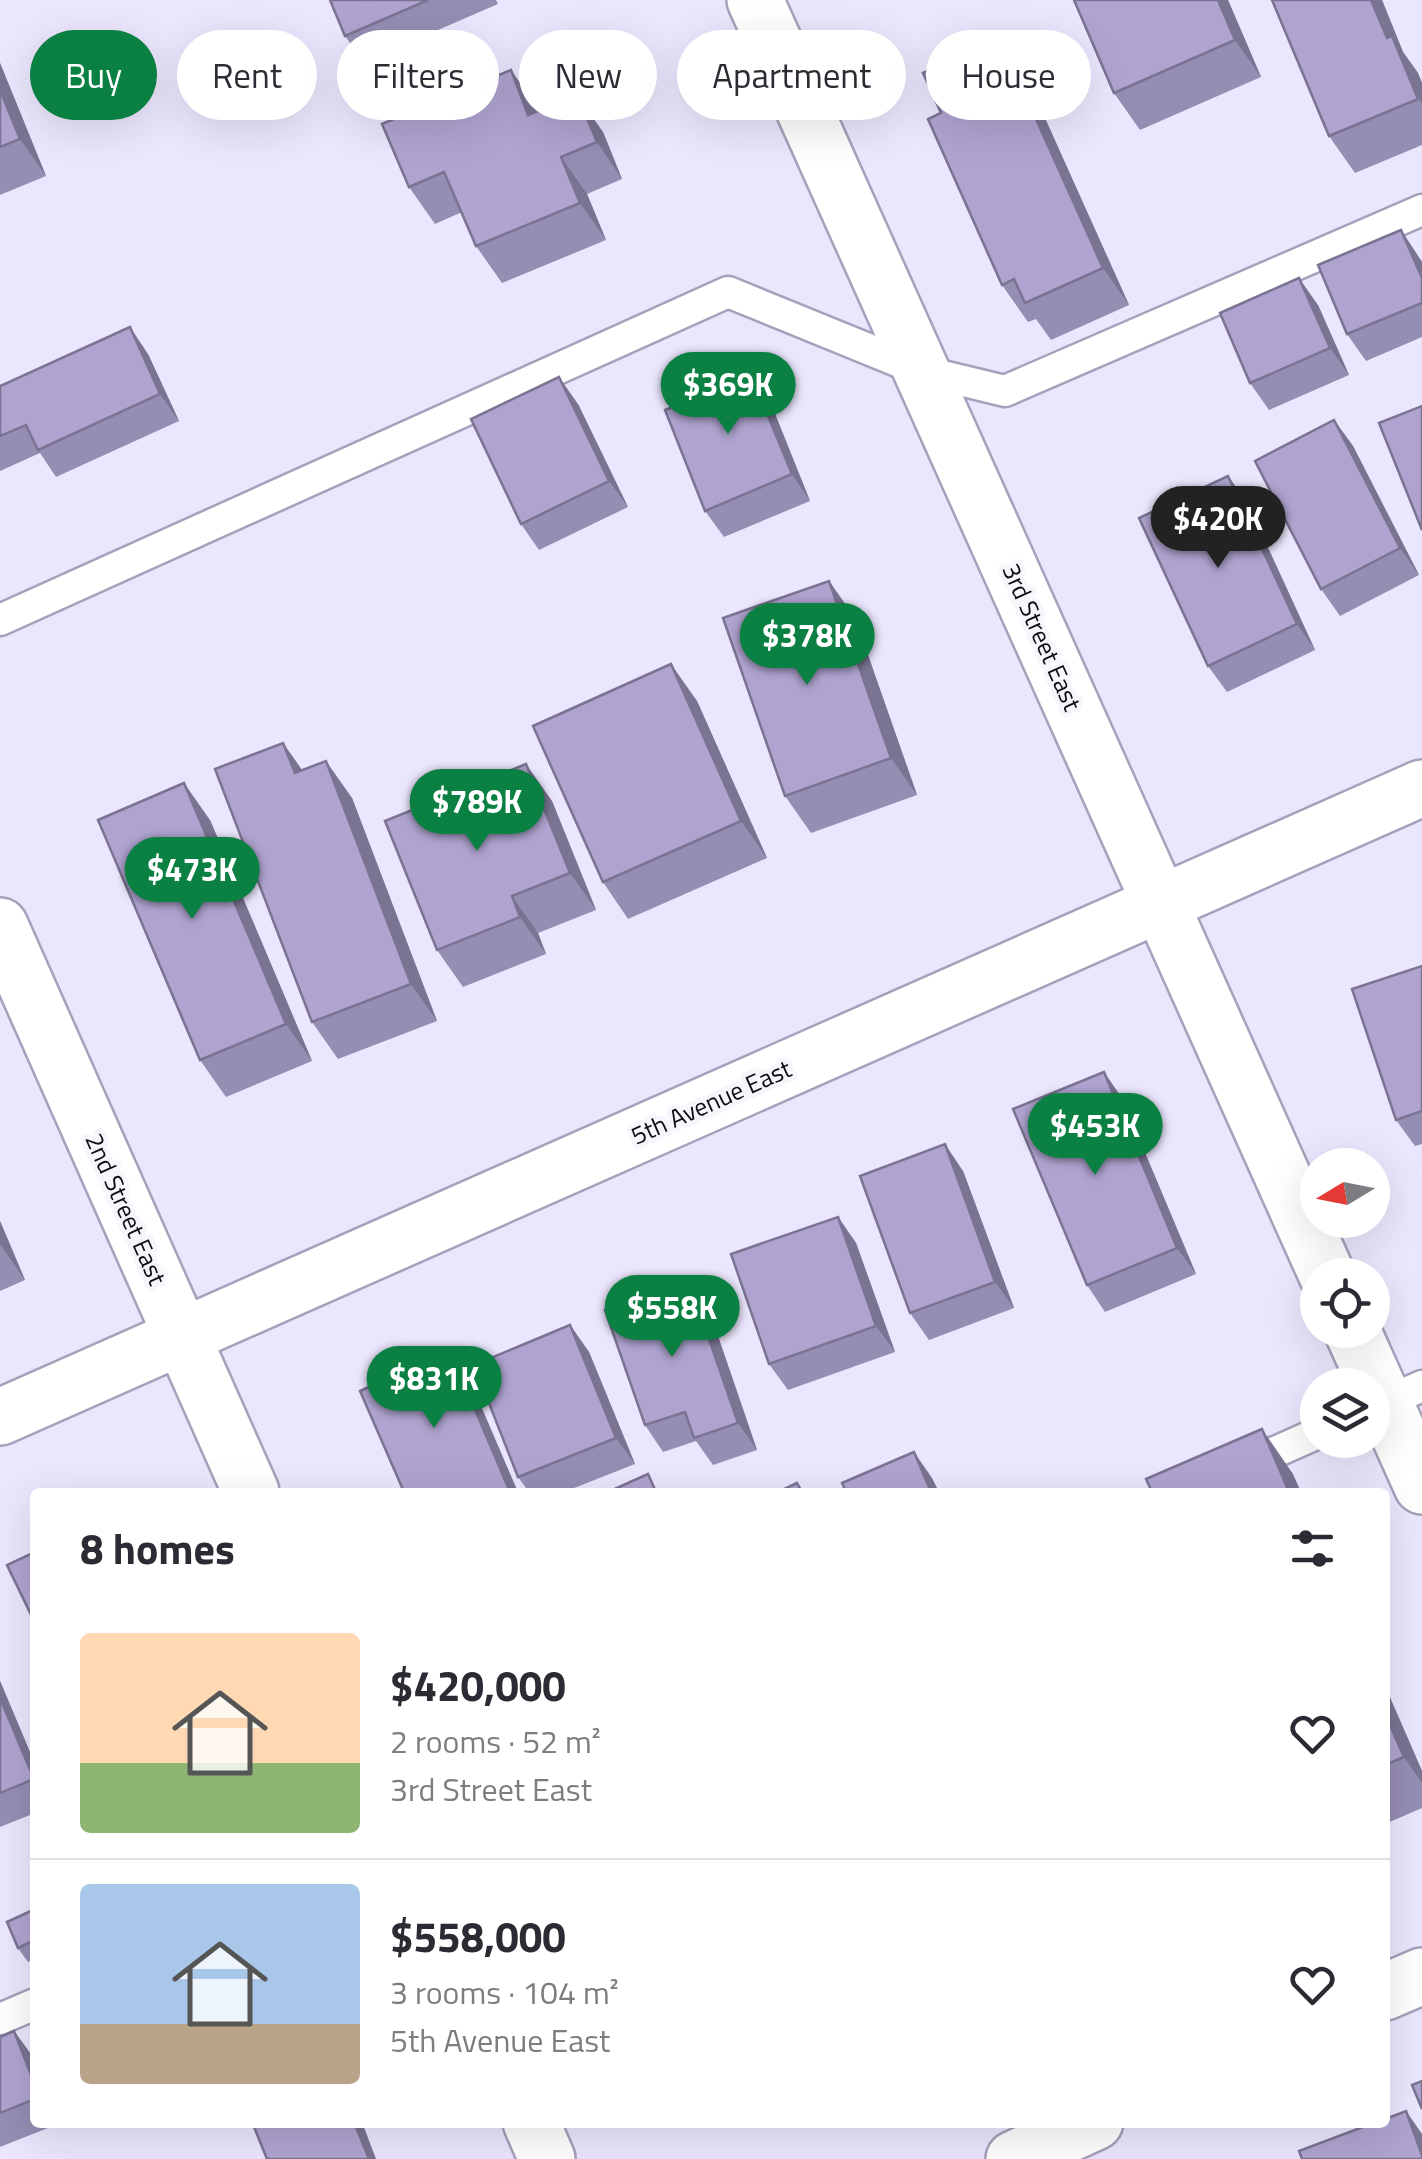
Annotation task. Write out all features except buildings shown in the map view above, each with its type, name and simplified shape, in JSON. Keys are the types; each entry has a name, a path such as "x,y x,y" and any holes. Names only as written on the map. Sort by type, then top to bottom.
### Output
{"street":[{"name":"3rd Street East","path":"755,0 1320,1258"},
{"name":"5th Avenue East","path":"0,1417 1422,788"},
{"name":"2nd Street East","path":"0,926 250,1488"},
{"path":"1363,1348 1393,1399 1422,1486"},
{"path":"1390,1990 1422,1976"},
{"path":"534,2128 547,2159"},
{"path":"1014,2159 1082,2128"}],"lane":[{"path":"0,620 728,292 922,371 1005,391 1422,210"},
{"path":"1195,1488 1300,1441"},
{"path":"0,2019 30,2006"}]}
